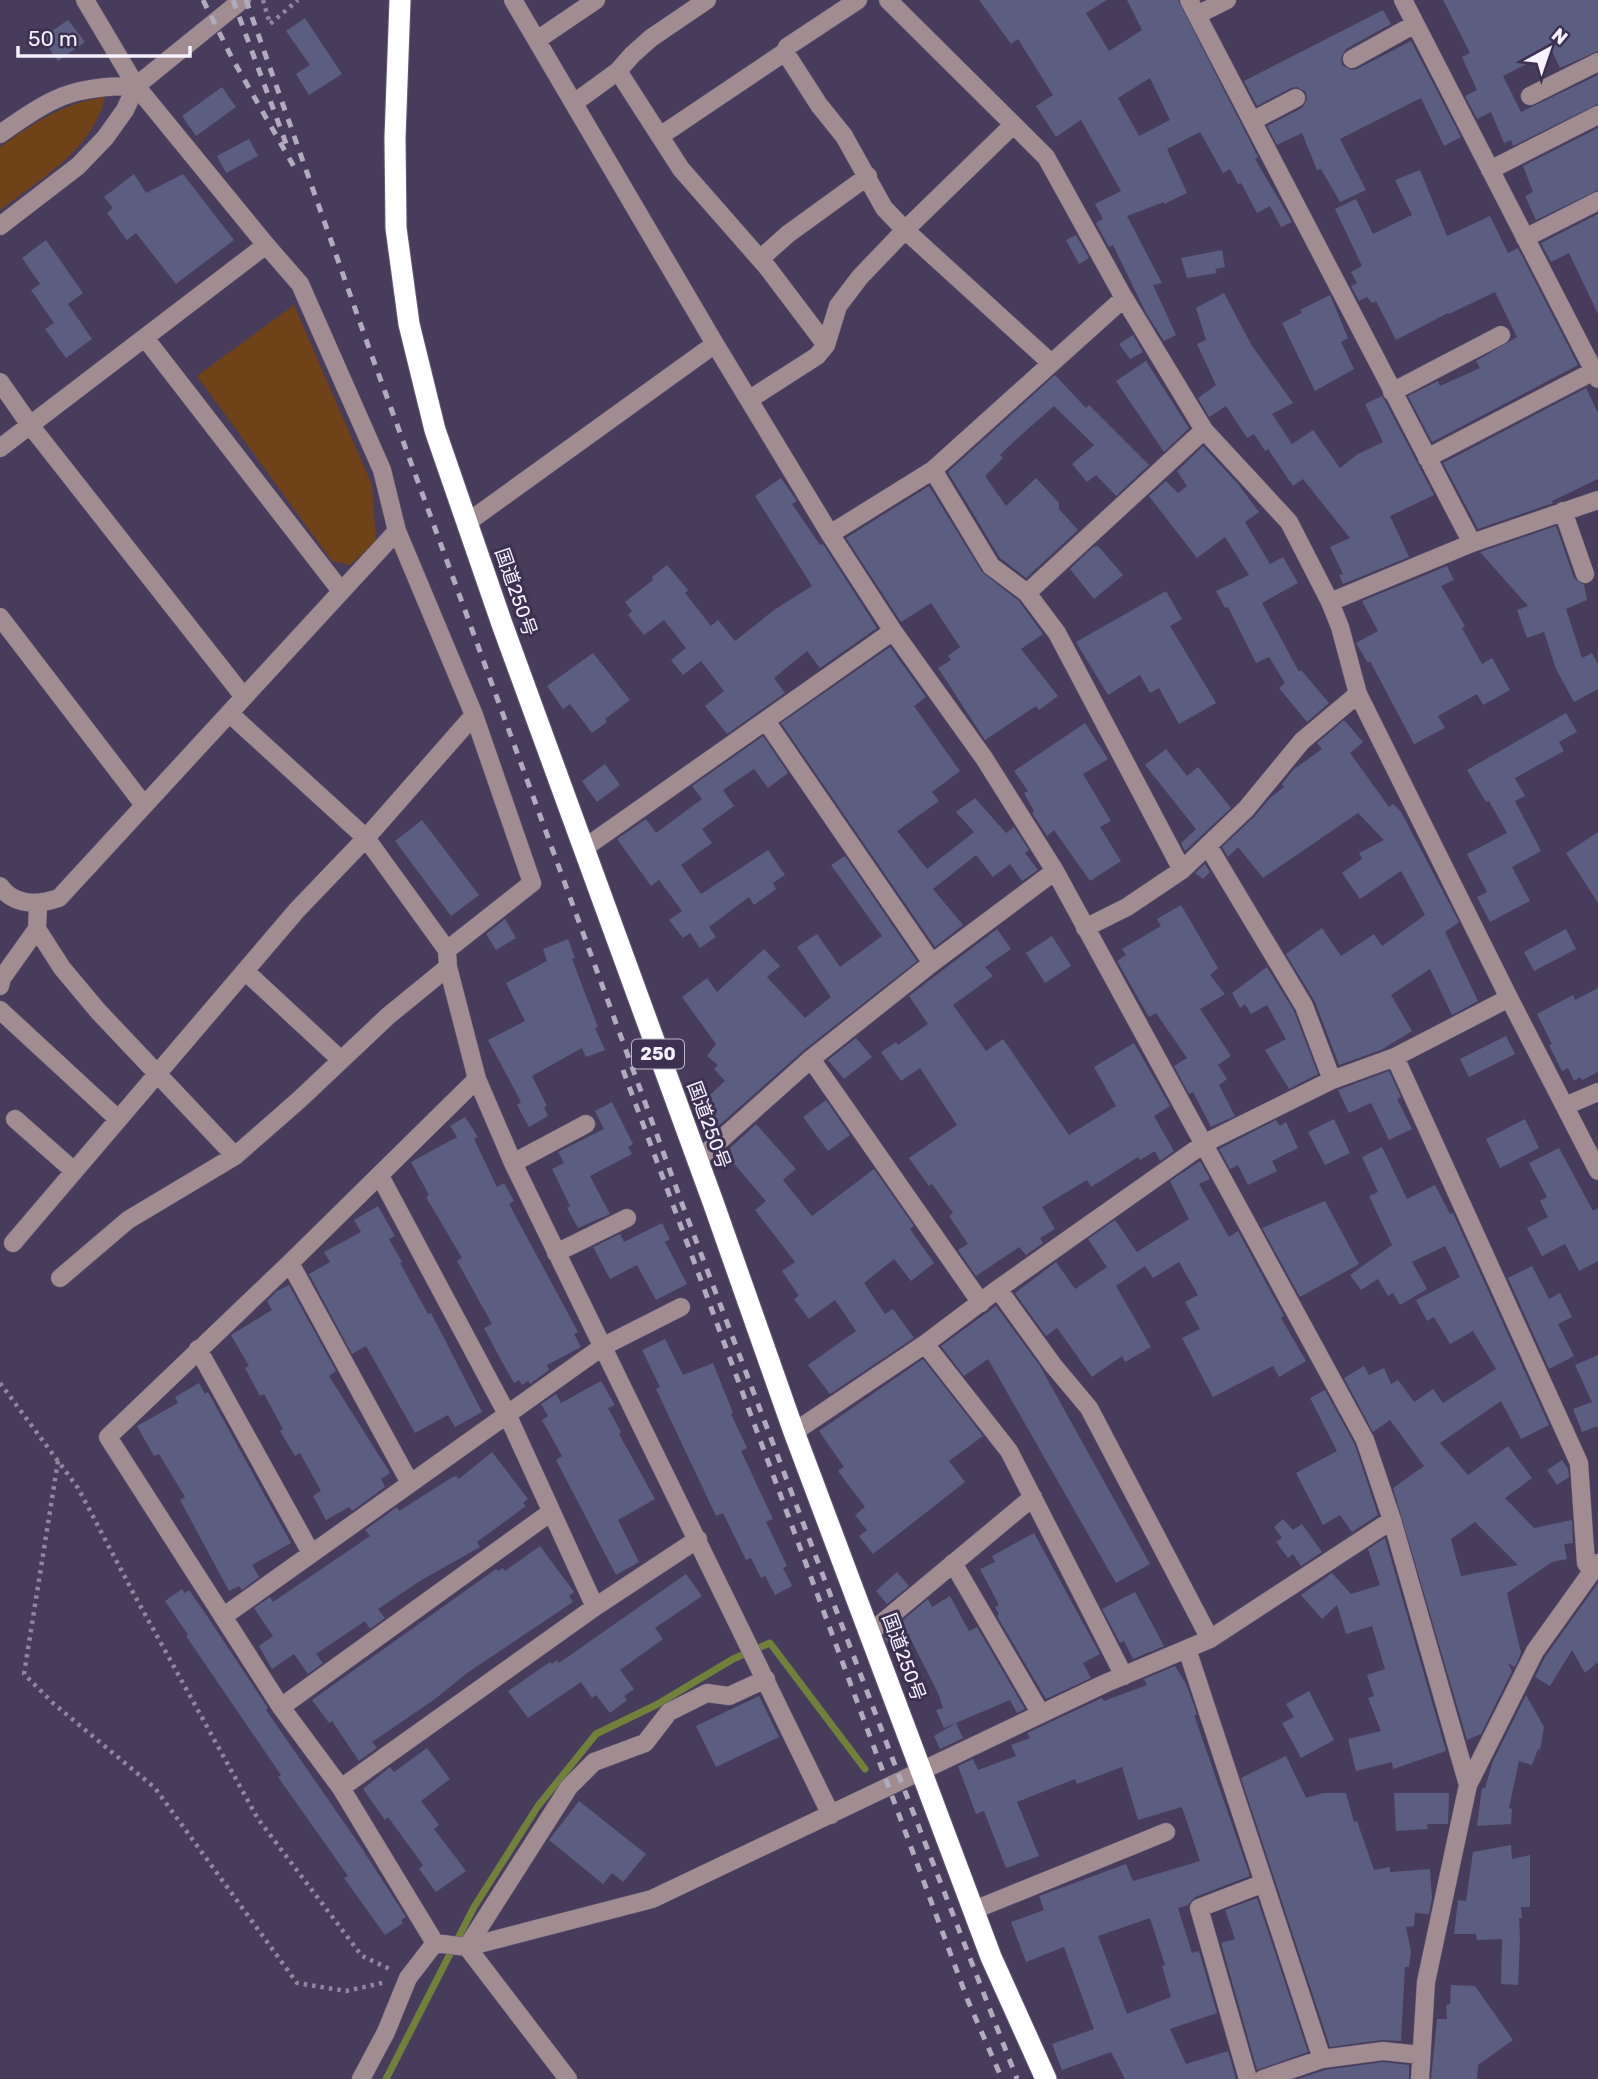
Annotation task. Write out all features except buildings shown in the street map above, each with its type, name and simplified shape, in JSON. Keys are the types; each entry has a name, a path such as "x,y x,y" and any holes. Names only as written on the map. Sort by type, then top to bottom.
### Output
{"highway":[{"name":"国道250号","path":"400,0 395,138 396,228 409,324 435,430 794,1432 992,1957 1046,2079"}],"street":[{"path":"61,1278 128,1220 235,1156 532,883 474,715 397,531 382,470 300,284 136,86 85,0"},
{"path":"0,226 78,166 105,138 125,110 136,86 242,0"},
{"path":"513,0 830,534 893,631 984,758 1055,871 1365,1440 1392,1520 1468,1785"},
{"path":"537,40 596,0"},
{"path":"574,103 618,71 651,38 707,0"},
{"path":"660,135 858,0"},
{"path":"888,0 1046,157 1124,298 1205,429 1289,522 1330,602 1340,627 1358,694 1508,998 1598,1171"},
{"path":"1227,0 1193,8 1472,544"},
{"path":"1403,0 1596,375 1427,458"},
{"path":"1352,59 1415,24"},
{"path":"785,52 819,105 844,136 884,208 1050,362"},
{"path":"1530,96 1598,62"},
{"path":"618,71 681,169 760,258 826,345"},
{"path":"0,134 37,108 76,90 136,86"},
{"path":"1252,121 1296,98"},
{"path":"1490,170 1598,115"},
{"path":"750,399 817,356 826,345 838,306 860,277 905,229 1013,125"},
{"path":"760,258 788,234 868,176"},
{"path":"1525,238 1598,201"},
{"path":"0,448 266,246"},
{"path":"830,534 933,470 1124,298"},
{"path":"1392,392 1501,335"},
{"path":"145,338 341,591"},
{"path":"468,522 715,344"},
{"path":"0,382 30,425 244,697"},
{"path":"1027,593 1205,429"},
{"path":"933,470 991,566 1027,593 1057,633 1182,870"},
{"path":"1330,602 1472,544 1598,500"},
{"path":"1563,511 1586,574"},
{"path":"0,886 7,896 38,905 59,898 397,531"},
{"path":"0,617 144,805"},
{"path":"583,849 893,631"},
{"path":"1085,928 1127,907 1182,870 1246,808 1302,741 1358,694"},
{"path":"229,713 366,838 448,958 477,1079 513,1163 831,1815"},
{"path":"13,1243 297,910 366,838 474,715"},
{"path":"766,721 932,963"},
{"path":"1208,846 1304,1006 1332,1080"},
{"path":"698,1160 811,1059 932,963 1055,871"},
{"path":"0,986 2,978 37,929 38,905"},
{"path":"37,929 62,968 98,1012 235,1156"},
{"path":"245,971 341,1060"},
{"path":"794,1432 925,1344 998,1289 1205,1143 1332,1080 1395,1057 1508,998"},
{"path":"0,1010 118,1119"},
{"path":"1395,1057 1579,1463 1586,1563 1595,1567 1535,1651 1468,1785 1426,1982 1420,2079"},
{"path":"811,1059 981,1303"},
{"path":"435,1943 341,1788 281,1707 108,1437 477,1079"},
{"path":"1564,1106 1598,1092"},
{"path":"15,1119 74,1171"},
{"path":"513,1163 586,1124"},
{"path":"380,1176 507,1414 595,1606"},
{"path":"556,1252 627,1218"},
{"path":"290,1263 410,1483"},
{"path":"998,1289 1053,1365 1089,1408 1210,1639"},
{"path":"224,1616 602,1348 681,1307"},
{"path":"925,1344 1009,1451 1124,1676"},
{"path":"198,1349 311,1553"},
{"path":"871,1632 1033,1497"},
{"path":"281,1707 551,1512"},
{"path":"435,1943 467,1947 652,1899 1041,1714 1210,1639 1392,1520"},
{"path":"341,1788 595,1606 698,1539"},
{"path":"953,1563 1041,1714"},
{"path":"1187,1649 1322,2059"},
{"path":"467,1947 569,1787 594,1762 645,1743 669,1712 707,1693 729,1696 763,1674"},
{"path":"974,1910 1166,1832"},
{"path":"1248,2079 1199,1908 1264,1883"},
{"path":"361,2079 386,2032 408,1978 435,1943"},
{"path":"467,1947 568,2079"},
{"path":"1263,2079 1322,2059 1383,2051 1421,2056"}],"path":[{"path":"263,0 270,24 298,0"},
{"path":"0,1383 78,1488 258,1819 362,1955 408,1978"},
{"path":"58,1461 24,1674 54,1704 155,1788 297,1983 346,1991 408,1978"}],"shaded area":[{"path":"105,97 99,116 77,148 48,175 0,210 0,147 37,122 63,109"},
{"path":"294,305 372,485 376,541 350,565 332,561 197,376"}],"waterway":[{"path":"386,2079 474,1907 538,1806 596,1734 656,1705 733,1659 770,1643 865,1769"}],"railway":[{"path":"203,0 232,58 297,172"},
{"path":"233,0 287,146"},
{"path":"246,0 369,348 684,1209 1017,2079"},
{"path":"623,1070 968,2001 1002,2079"}]}
